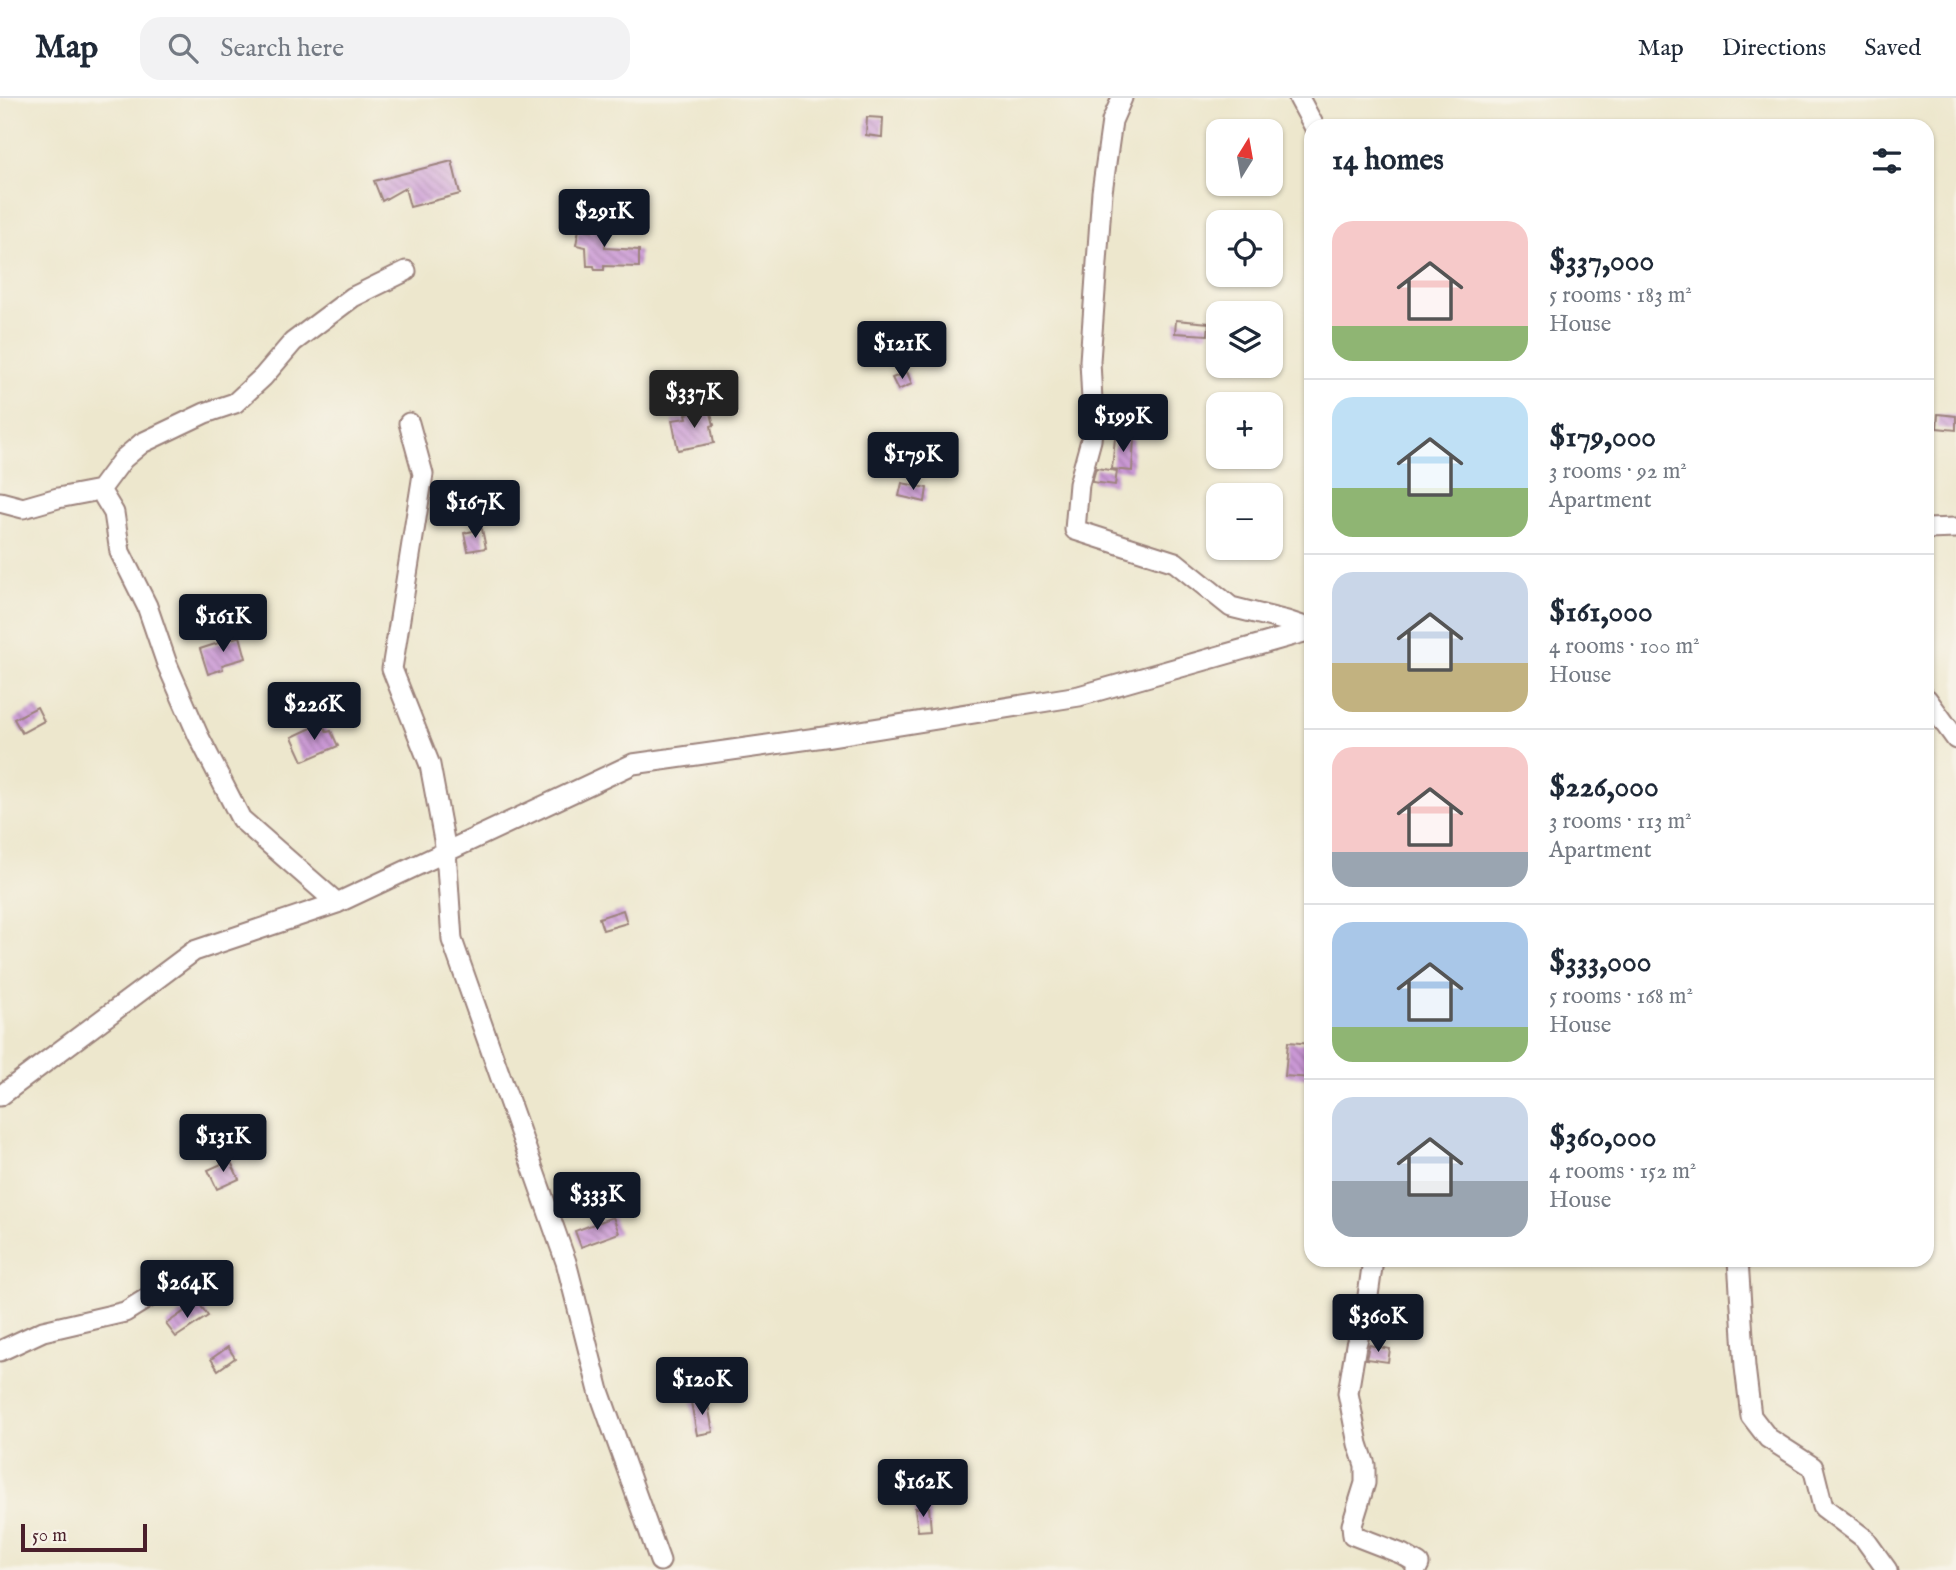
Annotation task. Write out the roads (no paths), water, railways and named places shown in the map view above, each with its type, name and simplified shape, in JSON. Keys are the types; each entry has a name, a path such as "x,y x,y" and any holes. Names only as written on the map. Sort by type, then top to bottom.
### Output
{"street":[{"path":"1122,98 1112,121 1102,192 1090,361 1093,420 1091,440 1079,484 1075,530 1175,562 1231,607 1304,627"},
{"path":"1299,98 1310,119"},
{"path":"0,502 23,508 100,490 123,459 142,443 205,413 235,403 263,377 293,342 353,297 406,271"},
{"path":"409,423 422,474 392,668 430,765 446,851 452,940 566,1262 598,1391 660,1561"},
{"path":"100,490 114,513 120,552 147,606 167,664 198,735 241,819 337,903"},
{"path":"1934,529 1956,528"},
{"path":"0,1096 194,951 337,903 633,764 1079,696 1304,632"},
{"path":"1934,709 1956,739"},
{"path":"1372,1267 1349,1393 1358,1444 1365,1465 1365,1483 1352,1525 1353,1535 1402,1554 1419,1564 1416,1570"},
{"path":"1738,1267 1745,1367 1752,1416 1768,1438 1813,1467 1823,1507 1864,1538 1887,1570"},
{"path":"0,1351 43,1331 125,1312 154,1294"}]}
